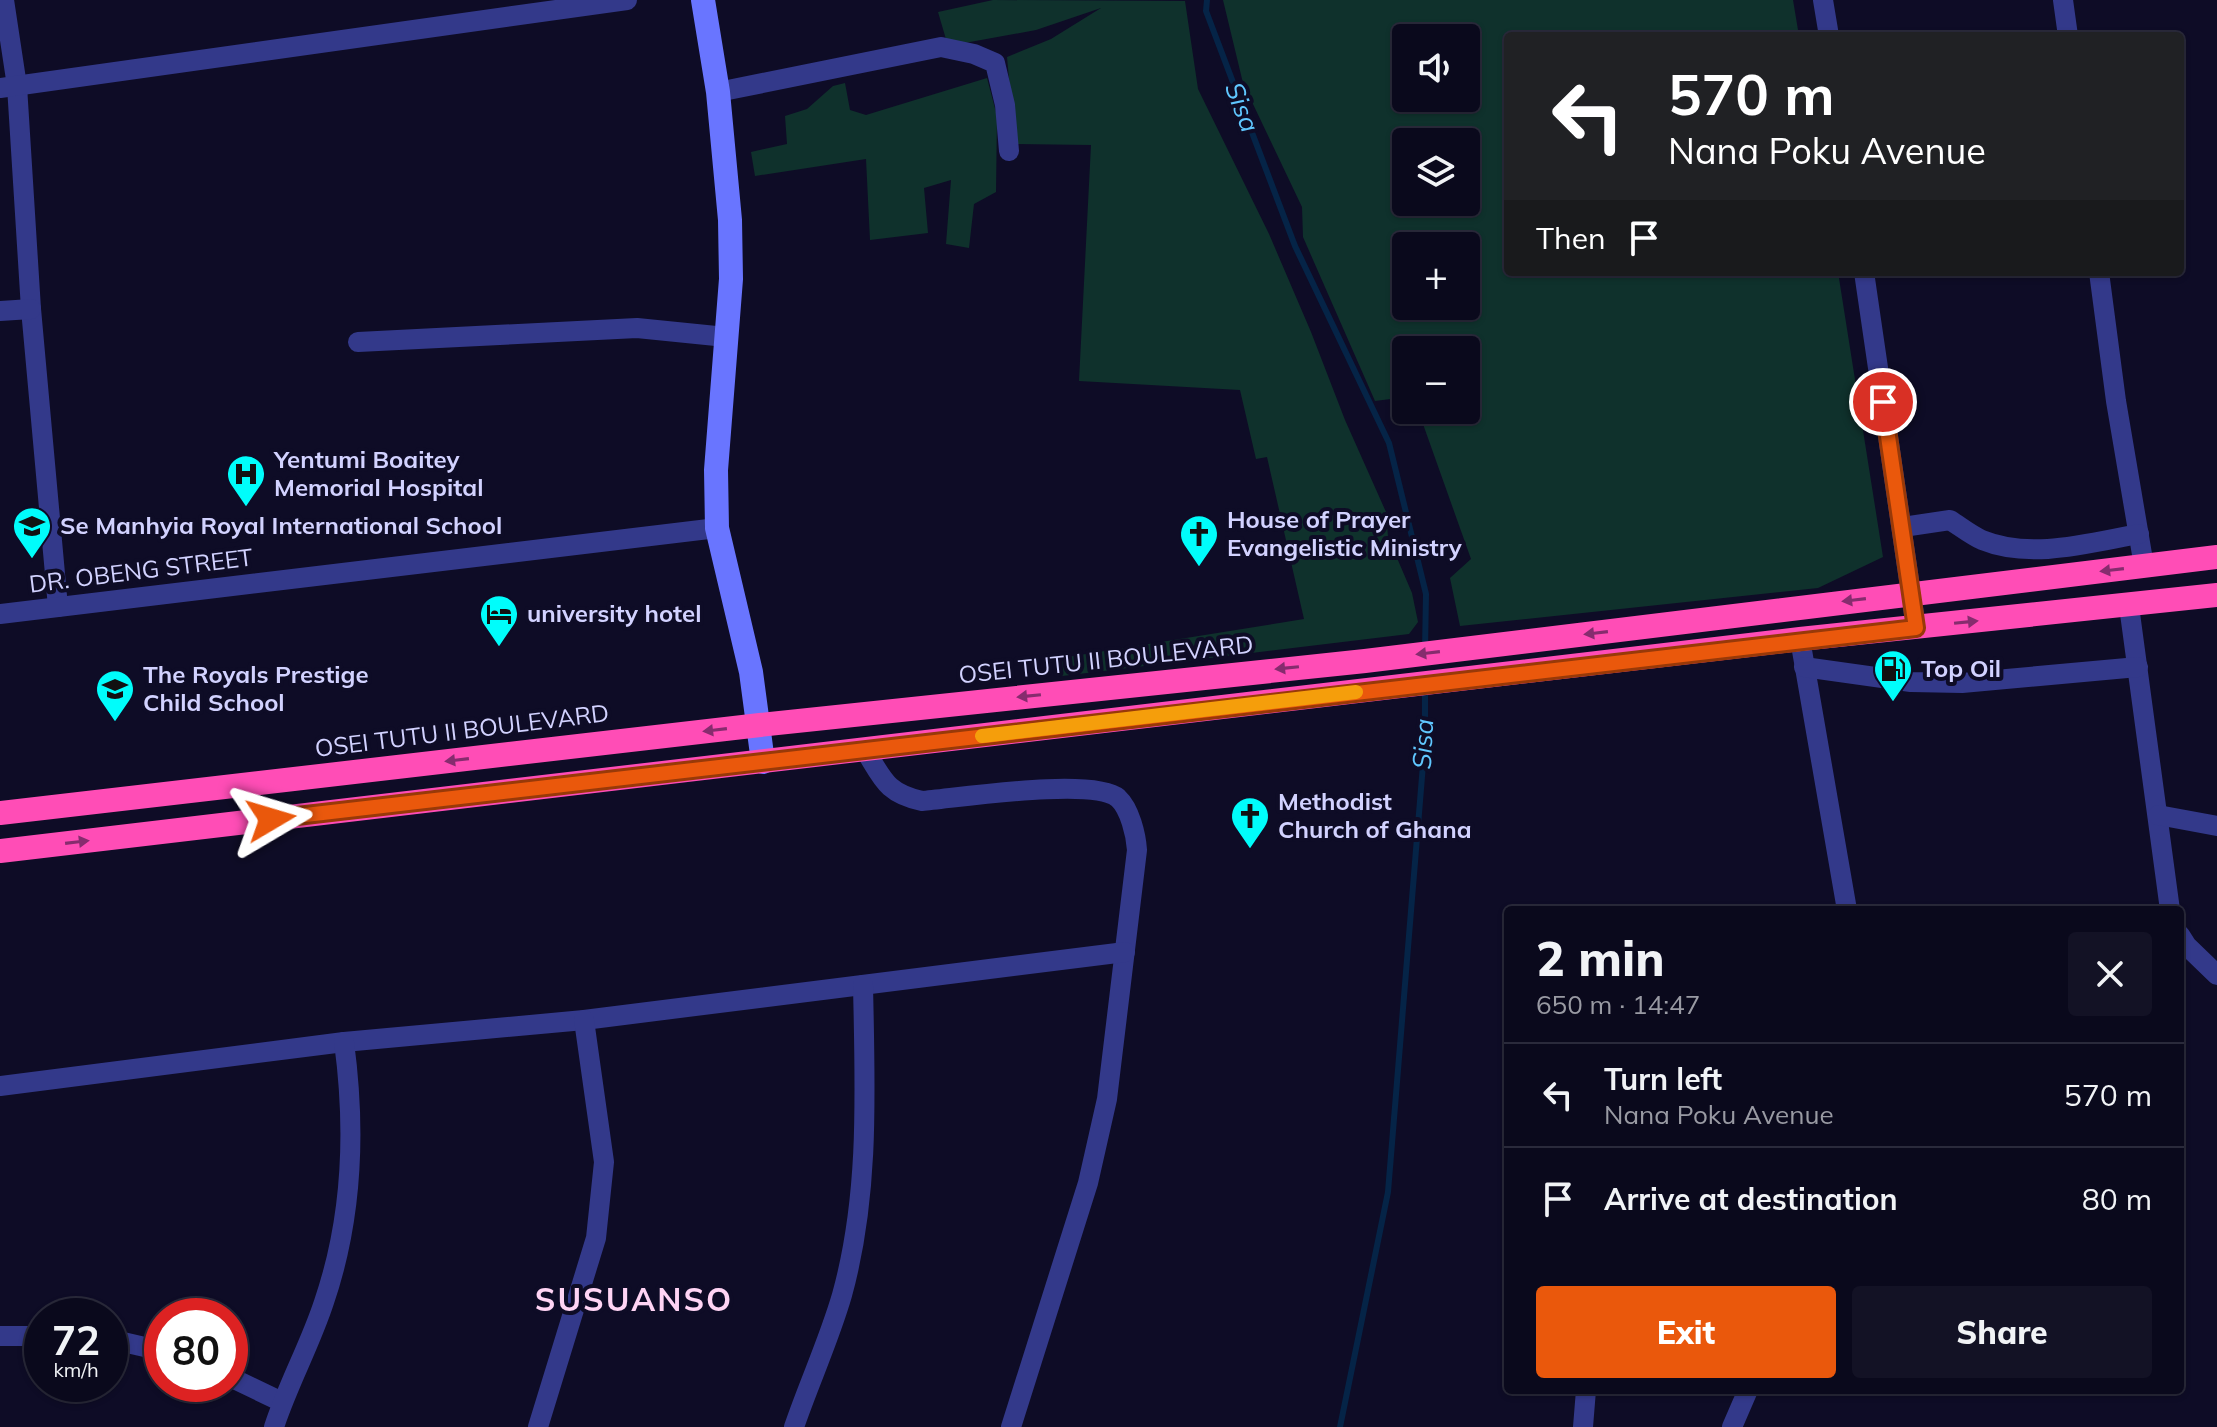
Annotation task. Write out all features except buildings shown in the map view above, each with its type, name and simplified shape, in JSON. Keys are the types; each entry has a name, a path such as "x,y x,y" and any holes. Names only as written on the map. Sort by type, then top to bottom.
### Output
{"highway":[{"name":"OSEI TUTU II BOULEVARD","path":"0,813 760,725 1365,661 2217,557"},
{"path":"0,851 1800,639 2217,595"}],"street":[{"path":"4,0 8,87 58,607"},
{"path":"8,87 627,0"},
{"path":"703,0 718,92 730,220 731,279 716,470 717,528 751,672 763,762"},
{"path":"1823,0 1828,32"},
{"path":"2063,0 2067,32"},
{"path":"718,92 941,47 974,54 995,63 1005,105 1009,151"},
{"path":"1865,276 1916,628"},
{"path":"2100,276 2116,401 2144,566"},
{"path":"0,311 31,309"},
{"path":"358,342 637,328 726,337"},
{"path":"1903,527 1950,520 1980,539 2005,548 2043,549 2139,534"},
{"name":"DR. OBENG STREET","path":"0,614 717,528"},
{"path":"2129,606 2169,906"},
{"path":"1800,639 1846,906"},
{"path":"1804,667 1911,682 1962,683 2138,667"},
{"path":"865,750 886,784 901,796 922,801 1052,789 1097,790 1118,798 1135,831 1137,850 1107,1099 1088,1183 1011,1427"},
{"path":"2158,815 2217,826"},
{"path":"2184,941 2217,975"},
{"path":"0,1086 344,1042 584,1020 1125,952"},
{"path":"794,1427 842,1295 856,1219 863,1159 863,985"},
{"path":"538,1427 596,1238 604,1162 584,1020"},
{"path":"274,1427 324,1304 345,1227 352,1155 351,1092 344,1042"},
{"path":"0,1336 24,1336"},
{"path":"248,1386 282,1402"},
{"path":"1583,1427 1586,1394"},
{"path":"1732,1427 1746,1394"}],"green space":[{"path":"993,0 1185,1 1198,89 1269,234 1386,512 1388,537 1412,593 1418,622 1409,634 1062,676 1061,658 1304,619 1267,457 1256,459 1240,390 1079,381 1091,145 1015,144 1007,57 1051,39 1101,8 1036,30 948,46 938,12"},
{"path":"1223,0 1793,0 1798,32 1504,32 1504,276 1839,276 1883,557 1818,588 1460,626 1450,578 1471,559 1423,424 1480,424 1480,336 1392,336 1392,399 1375,401 1303,237 1302,207 1243,83"},
{"path":"987,78 997,116 996,192 974,204 969,248 946,244 951,180 924,188 928,233 870,240 866,159 755,176 751,152 787,144 785,116 807,109 833,86 845,83 850,110 866,115"}],"waterway":[{"name":"Sisa","path":"1207,0 1206,11 1295,246 1389,443 1426,594 1425,650"},
{"name":"Sisa","path":"1340,1427 1388,1192 1425,740 1425,689"}],"slow traffic":[{"path":"982,736 1356,692"}],"place":[{"name":"Yentumi Boaitey Memorial Hospital","path":"246,508"},
{"name":"Se Manhyia Royal International School","path":"32,560"},
{"name":"House of Prayer Evangelistic Ministry","path":"1199,568"},
{"name":"university hotel","path":"499,648"},
{"name":"Top Oil","path":"1893,703"},
{"name":"The Royals Prestige Child School","path":"115,723"},
{"name":"Methodist Church of Ghana","path":"1250,850"}],"district":[{"name":"SUSUANSO","path":"634,1300"}],"route":[{"path":"271,819 1800,639 1916,628 1883,402"}]}
